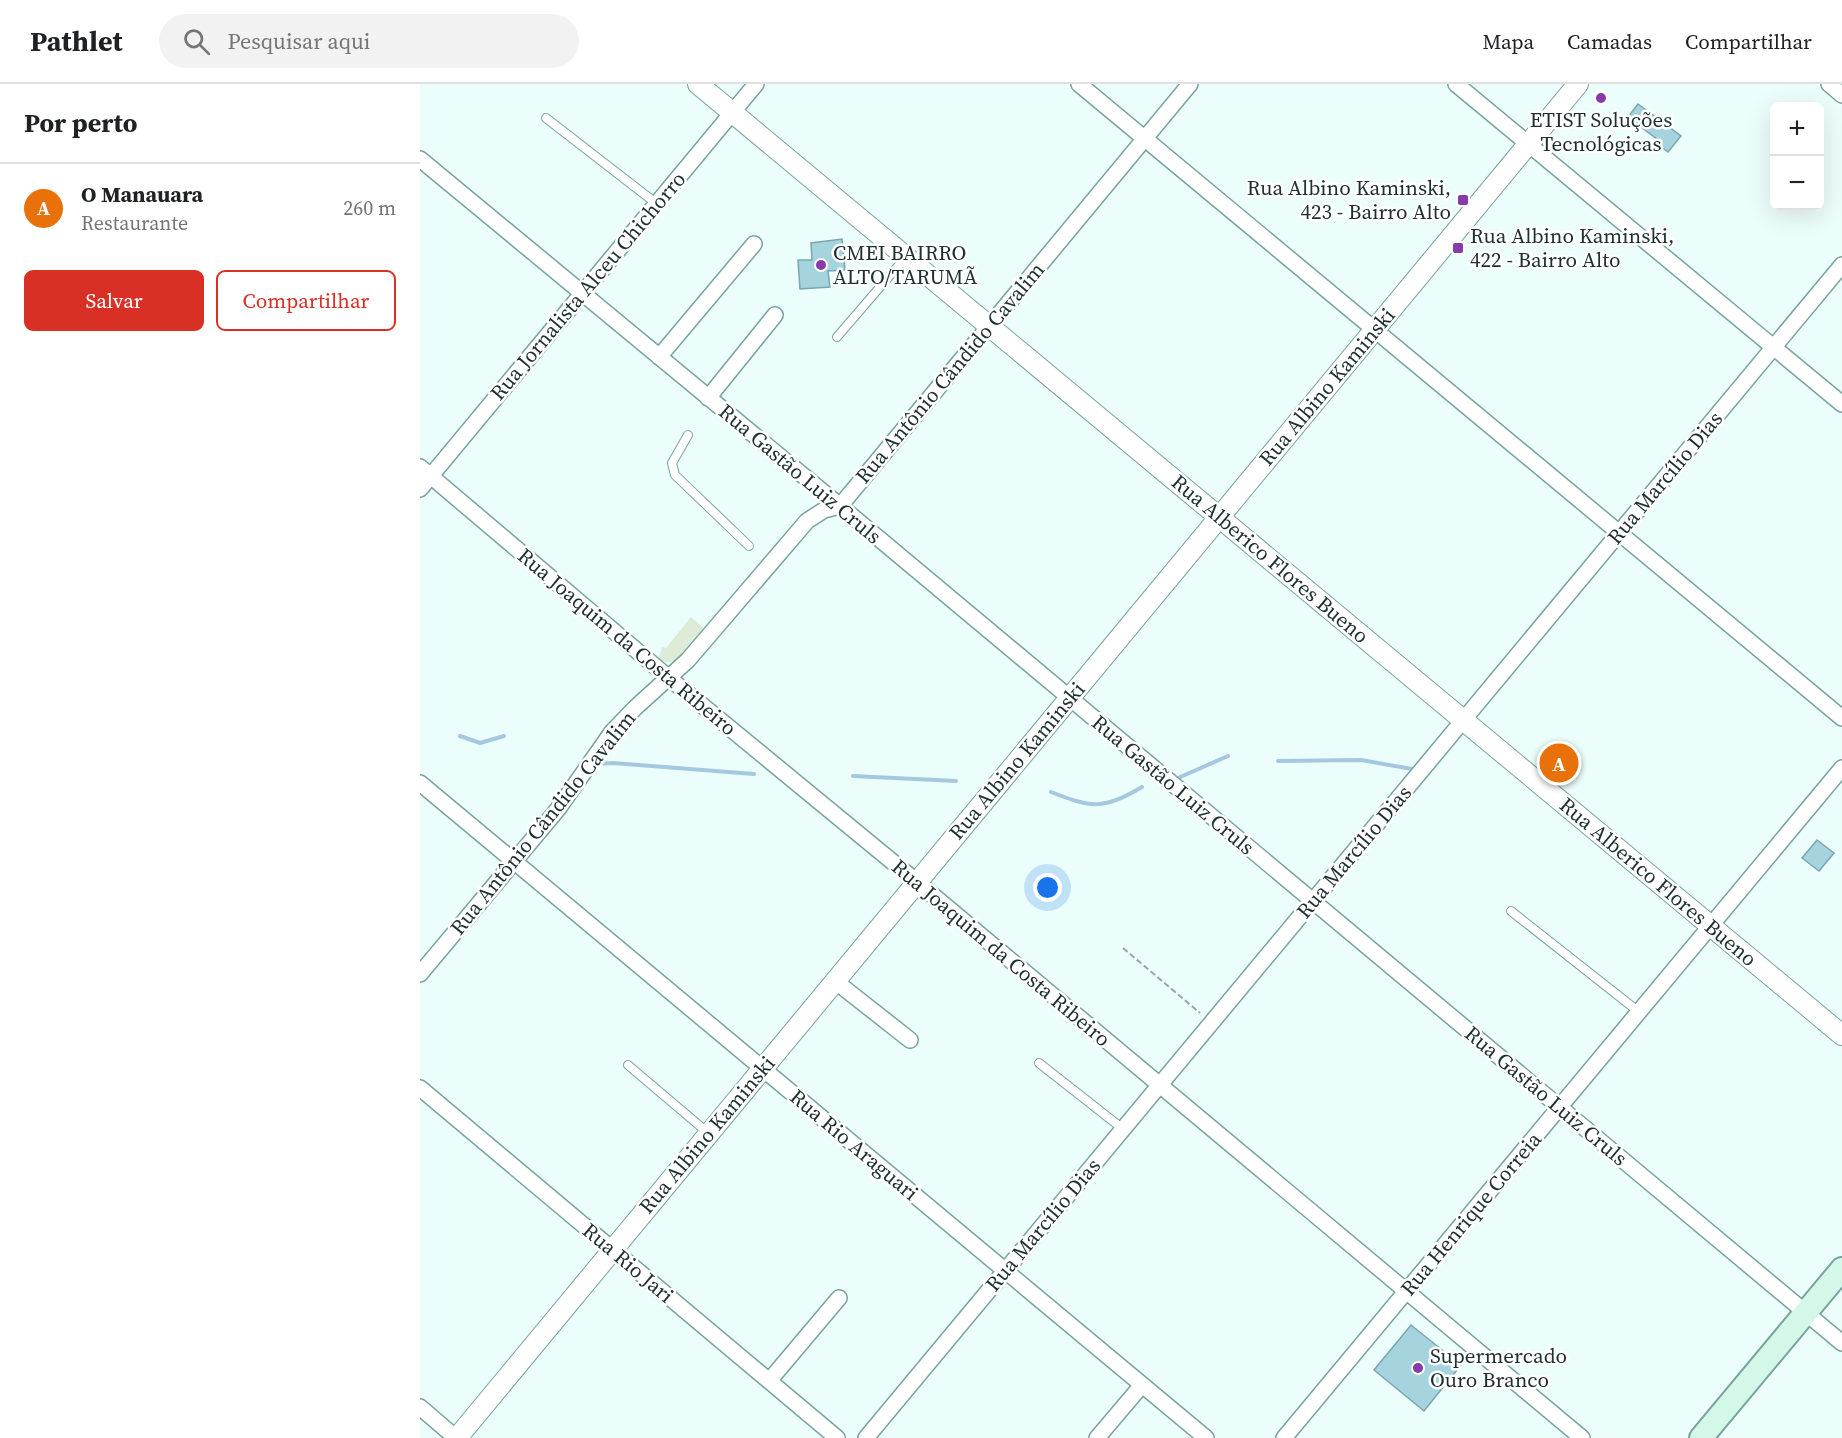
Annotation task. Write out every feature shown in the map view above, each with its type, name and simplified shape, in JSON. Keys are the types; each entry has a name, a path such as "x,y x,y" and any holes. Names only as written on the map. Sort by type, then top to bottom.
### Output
{"main road":[{"path":"1701,1438 1842,1269"}],"street":[{"name":"Rua Alberico Flores Bueno","path":"698,84 1842,1035"},
{"name":"Rua Jornalista Alceu Chichorro","path":"420,489 425,471 582,293 756,84"},
{"path":"1079,84 1842,718"},
{"name":"Rua Antônio Cândido Cavalim","path":"420,974 558,809 612,732 695,652 807,521 824,510 840,506 1190,84"},
{"path":"1456,84 1842,404"},
{"name":"Rua Albino Kaminski","path":"457,1438 1578,84"},
{"path":"1829,84 1842,95"},
{"name":"Rua Gastão Luiz Cruls","path":"420,159 840,506 1842,1343"},
{"path":"659,357 754,244"},
{"name":"Rua Marcílio Dias","path":"866,1438 1842,265"},
{"path":"708,398 776,315"},
{"name":"Rua Joaquim da Costa Ribeiro","path":"425,471 669,678 917,882 1582,1438"},
{"name":"Rua Henrique Correia","path":"1284,1438 1842,768"},
{"name":"Rua Rio Araguari","path":"420,783 1206,1438"},
{"path":"835,981 910,1040"},
{"name":"Rua Rio Jari","path":"420,1088 837,1438"},
{"path":"769,1381 839,1298"},
{"path":"1097,1438 1142,1385"},
{"path":"420,1407 457,1438"}],"lane":[{"path":"546,118 657,204"},
{"path":"837,337 906,257"},
{"path":"688,435 672,463 675,475 749,546"},
{"path":"1511,911 1639,1012"},
{"path":"1039,1063 1123,1129"},
{"path":"628,1065 709,1133"}],"path":[{"path":"1123,948 1211,1023"}],"green space":[{"path":"691,617 706,630 680,658 666,662 658,660 662,647 666,648"}],"building":[{"path":"1638,104 1681,136 1668,152 1656,143 1658,140 1628,117"},
{"name":"CMEI BAIRRO ALTO/TARUMÃ","path":"842,239 845,270 828,271 830,287 800,289 798,260 812,260 811,243"},
{"path":"1817,840 1834,853 1819,871 1802,858"},
{"name":"Supermercado Ouro Branco","path":"1411,1325 1461,1365 1424,1411 1374,1370"}],"waterway":[{"path":"460,736 480,743 504,736"},
{"path":"1178,778 1228,756"},
{"path":"1278,761 1361,760 1412,769"},
{"path":"596,764 613,763 754,774"},
{"path":"853,776 956,781"},
{"path":"1051,792 1088,804 1097,804 1117,800 1142,787"}],"place":[{"name":"ETIST Soluções Tecnológicas","path":"1601,98"},
{"name":"Rua Albino Kaminski, 423 - Bairro Alto","path":"1463,200"},
{"name":"Rua Albino Kaminski, 422 - Bairro Alto","path":"1458,248"},
{"name":"CMEI BAIRRO ALTO/TARUMÃ","path":"821,265"},
{"name":"O Manauara","path":"1559,763"},
{"name":"Supermercado Ouro Branco","path":"1418,1368"}]}
